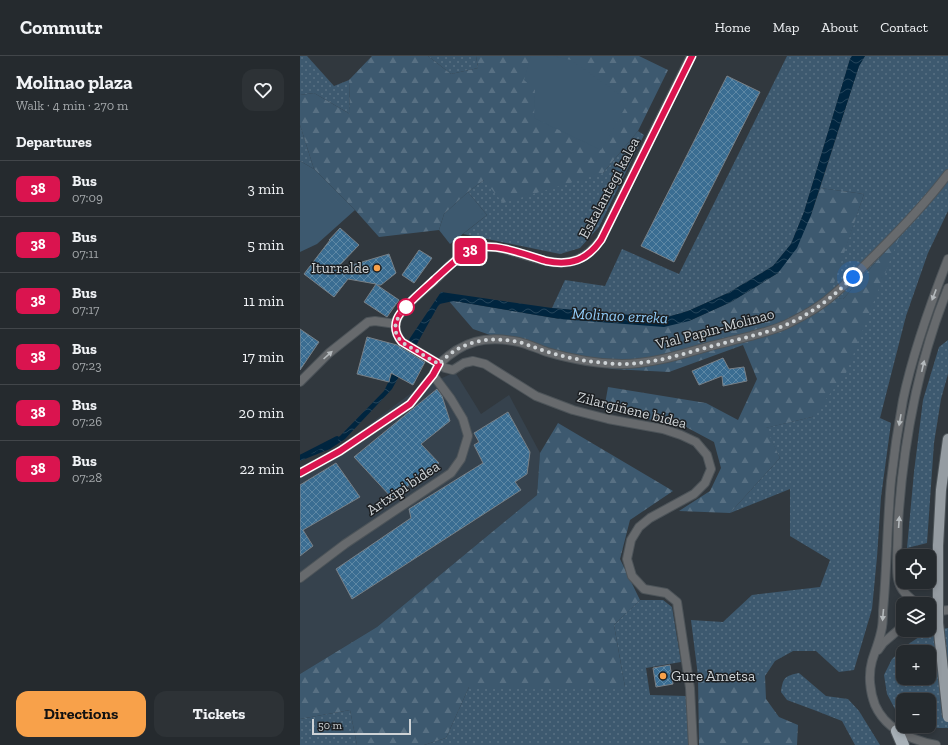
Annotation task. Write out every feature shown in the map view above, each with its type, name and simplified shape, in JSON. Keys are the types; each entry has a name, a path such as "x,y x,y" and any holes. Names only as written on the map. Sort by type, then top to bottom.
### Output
{"highway":[{"path":"898,733 903,745"}],"main road":[{"path":"948,439 941,490 938,546 938,622 948,717"}],"street":[{"name":"Eskalantegi kalea","path":"396,324 398,317 412,301 457,259 470,250 492,247 555,263 564,263 574,262 582,258 596,247 601,240 692,56"},
{"name":"Vial Papin-Molinao","path":"439,364 449,354 469,343 500,339 520,342 546,352 581,360 621,364 644,362 666,358 760,333 790,323 827,301 842,288 902,228 948,174"},
{"path":"896,730 881,716 875,705 870,679 870,669 881,632 884,610 891,481 903,400 915,353 932,298 948,259"},
{"path":"908,597 900,585 897,577 898,531 902,482 914,401 925,356 948,288"},
{"path":"300,382 329,353 368,322 375,320 396,324 398,338 405,344 439,364 433,375 410,404 340,451 300,473"},
{"name":"Zilargiñene bidea","path":"439,364 452,370 464,363 473,361 485,364 536,396 573,410 608,419 663,429 681,435 696,442 707,455 711,469 705,483 694,494 650,518 639,527 631,540 628,559 632,576 644,589 666,593 677,602 690,688 693,745"},
{"name":"Artxipi bidea","path":"300,578 345,544 451,473 461,459 468,436 463,419 451,399 433,375"},
{"path":"872,662 883,643 896,632"},
{"path":"900,733 909,738 936,745"}],"shaded area":[{"path":"455,372 481,414 509,395 540,453 537,495 377,627 300,674 300,467 339,447 414,391"}],"green space":[{"path":"300,56 307,56 334,86 349,80 350,114 314,93 300,95"},
{"path":"372,56 428,56 451,74 478,68 476,56 639,56 668,70 638,131 603,173 503,203 484,180 468,192 444,214 439,230 379,237 355,210 314,169 300,125 300,95 314,93 350,114 349,80"},
{"path":"428,56 476,56 478,68 451,74"},
{"path":"531,56 553,56 571,60 629,101 601,150 534,118 535,90 524,80"},
{"path":"787,56 852,56 804,212 791,244 773,266 728,293 688,311 664,318 552,308 565,280 605,286 622,249 679,274"},
{"path":"865,56 948,56 948,211 928,253 906,316 880,418 891,423 881,497 872,609 854,670 839,672 816,651 793,651 775,661 765,676 698,676 691,620 723,622 752,595 820,587 830,560 790,536 790,489 730,513 780,458 765,428 812,417 899,236 843,299 828,298 864,194 820,188 859,66"},
{"path":"300,125 314,169 300,161"},
{"path":"638,131 644,135 599,227 580,248 560,254 463,234 487,215 468,192 484,180 603,173"},
{"path":"300,161 314,169 355,210 317,244 300,252"},
{"path":"820,188 864,194 829,298 843,299 900,235 846,373 812,417 766,428 780,458 730,513 679,511 710,491 721,468 714,442 686,427 604,410 608,387 706,403 738,420 757,379 743,345 669,372 612,369 550,356 473,329 448,300 560,319 689,321 731,302 778,273 811,215"},
{"path":"468,192 487,215 450,244 439,230 444,214"},
{"path":"948,340 948,374 941,399 934,443 927,543 907,548 914,472 923,400 939,347"},
{"path":"558,423 673,491 630,520 620,559 640,600 614,625 625,687 469,687 446,738 424,745 357,745 350,710 300,719 300,674 377,627 537,495 540,453"},
{"path":"640,600 663,600 672,607 681,662 646,668 650,695 686,696 689,745 424,745 446,738 469,687 625,687 614,625"},
{"path":"948,628 948,728 936,728 936,693 896,693 896,710 887,694 884,675 892,659 896,655 896,685 936,685 936,645 907,645 919,637 936,637 936,630"},
{"path":"799,673 826,696 848,699 859,711 880,745 855,745 842,721 787,700 781,692 784,680 788,676"},
{"path":"698,676 765,676 766,699 779,717 798,725 797,745 699,745"},
{"path":"350,710 357,745 300,745 300,719"}],"water":[{"path":"852,56 865,56 859,66 811,215 797,248 778,273 731,302 689,321 664,327 560,319 444,300 438,306 392,389 345,439 330,449 300,461 300,455 321,448 340,436 384,391 410,338 441,292 552,308 664,318 688,311 728,293 773,266 791,244 804,212"}],"building":[{"path":"727,76 760,92 674,262 641,246"},
{"path":"340,228 359,245 335,270 389,254 396,273 381,285 377,285 399,300 387,317 364,302 376,284 348,279 334,297 304,274 329,240"},
{"path":"419,250 432,258 414,283 402,275"},
{"path":"300,329 319,342 300,370"},
{"path":"367,337 397,345 425,362 413,385 391,373 389,382 357,374"},
{"path":"723,358 729,369 744,367 747,381 723,386 722,376 699,385 692,371"},
{"path":"437,389 442,396 450,421 421,444 439,463 392,498 354,457"},
{"path":"508,412 530,452 527,474 515,482 521,490 352,599 336,569 411,518 409,509 483,463 474,445 479,442 474,433"},
{"path":"336,463 360,497 303,530 313,546 300,556 300,485"},
{"name":"Gure Ametsa","path":"670,665 673,684 656,687 653,668"}],"waterway":[{"name":"Molinao erreka","path":"439,302 453,299"},
{"name":"Molinao erreka","path":"300,457 337,438"}],"bus line":[{"name":"38","path":"300,473 340,451 410,404 433,375 439,364 402,342 398,338 396,332 396,322 401,312 463,254 477,248 492,247 555,263 564,263 574,262 582,258 596,247 601,240 692,56"}],"place":[{"name":"Iturralde","path":"377,268"},
{"name":"Gure Ametsa","path":"663,676"}],"route":[{"path":"406,307 401,312 396,322 395,327 398,338 405,344 439,364 449,354 469,343 500,339 520,342 546,352 566,357 621,364 666,358 767,331 790,323 827,301 853,277"}]}
